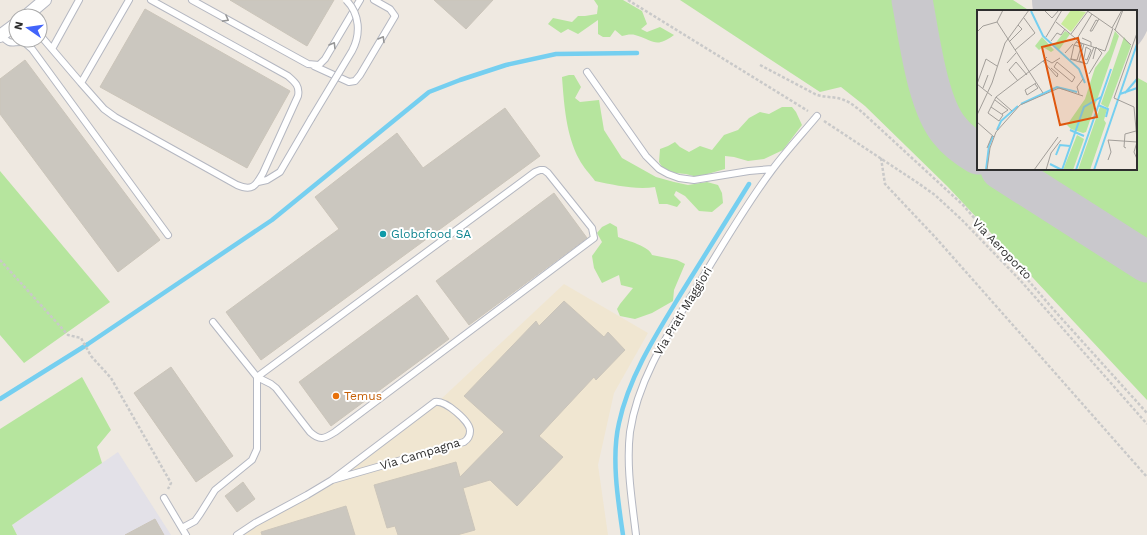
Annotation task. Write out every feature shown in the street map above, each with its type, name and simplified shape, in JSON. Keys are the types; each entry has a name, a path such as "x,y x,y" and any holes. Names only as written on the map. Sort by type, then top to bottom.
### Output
{"street":[{"path":"36,8 45,0"}],"lane":[{"path":"52,49 79,0"},
{"path":"81,83 129,0"},
{"path":"48,44 104,109 115,117 231,182 244,188 253,187 263,173 298,96 298,86 288,76 151,0"},
{"path":"192,0 308,64 349,82 355,81 360,75 394,16 390,9 374,0"},
{"path":"258,182 267,180 280,172 352,51 357,40 357,18 346,0"},
{"path":"314,66 319,66 325,58 360,0"},
{"path":"0,36 13,44 24,42 32,50 168,235"},
{"path":"587,72 646,156 659,169 668,174 679,178 694,180 749,171 772,170"},
{"name":"Via Prati Maggiori","path":"636,535 630,488 630,432 636,407 653,362 670,331 749,203 772,170 817,116"},
{"path":"213,322 257,377 276,388 310,432 316,437 322,439 328,437 591,241 594,238 592,228 548,173 540,170 535,172 257,377"},
{"path":"182,528 194,521 215,490 246,466 255,455 257,449 257,377"},
{"name":"Via Campagna","path":"237,535 254,523 296,502 332,480 435,402 439,401 447,404 469,426 469,436 464,442 332,480"},
{"path":"164,498 186,535"}],"path":[{"name":"Via Aeroporto","path":"628,0 817,116 881,157 936,195 1020,280 1147,424"},
{"path":"760,65 821,97 842,99 847,101 862,112 963,205 1053,309 1147,413"},
{"path":"881,157 885,184 941,244 1147,477"},
{"path":"0,260 68,335 81,338 92,356 111,378 171,483 164,498"}],"shaded area":[{"path":"564,284 648,333 614,393 598,465 608,535 237,535 307,495 439,401"},
{"path":"118,452 171,535 17,535 12,525"}],"green space":[{"path":"594,0 623,0 642,11 647,24 641,29 647,32 660,27 674,35 663,42 654,42 633,35 622,36 615,30 610,37 603,37 598,34 598,20 578,34 568,29 561,33 548,24 553,18 572,22 578,16 597,14 598,6"},
{"path":"680,0 1013,0 1028,10 977,10 977,170 1137,170 1137,78 1147,83 1147,400 948,187 865,106 841,87 820,92"},
{"path":"574,75 581,87 575,98 580,102 599,100 604,130 622,158 656,177 688,185 707,182 718,185 722,193 723,203 712,212 699,211 685,196 676,191 674,195 681,202 677,207 667,204 659,204 655,187 633,187 595,181 579,159 568,130 562,77"},
{"path":"782,107 792,107 802,125 783,150 764,159 748,161 725,156 725,169 697,177 664,170 659,162 660,149 675,142 689,152 700,146 712,150 724,135 738,130 749,118 760,112 769,114"},
{"path":"0,171 110,302 24,363 0,335"},
{"path":"610,223 617,227 618,237 643,246 652,255 677,260 685,264 674,290 673,301 652,313 635,319 620,316 617,309 633,288 621,285 619,275 602,283 594,268 592,256 602,242 597,233 602,227"},
{"path":"82,377 111,430 97,447 102,463 12,525 17,535 0,535 0,429"}],"building":[{"path":"230,0 334,0 307,46"},
{"path":"434,0 493,0 466,29"},
{"path":"145,9 290,91 247,168 100,87"},
{"path":"25,60 160,240 118,272 0,114 0,79"},
{"name":"Globofood SA","path":"505,108 540,156 261,360 226,312 339,229 315,197 397,133 423,168"},
{"path":"554,193 587,238 469,325 436,281"},
{"path":"417,295 449,339 331,426 299,382"},
{"path":"564,301 604,337 608,332 625,350 596,380 594,377 539,436 563,457 517,506 490,480 463,488 475,530 457,535 398,535 395,526 387,528 374,485 456,462 460,477 504,432 464,396 536,321 539,326"},
{"path":"171,367 233,456 196,482 134,393"},
{"path":"243,482 255,499 237,512 225,496"},
{"path":"346,506 355,535 262,535 261,532"},
{"path":"155,519 164,535 125,535"}],"waterway":[{"path":"0,399 88,344 272,220 429,92 506,65 556,54 637,53"},
{"path":"623,535 615,464 619,423 630,388 645,355 663,323 749,184"}],"taxiway":[{"path":"912,0 925,69 935,104 950,131 963,144 977,153"},
{"path":"1003,170 1147,262"}],"runway":[{"path":"1083,0 1098,10"}],"place":[{"name":"Globofood SA","path":"383,234"},
{"name":"Temus","path":"336,396"}]}
